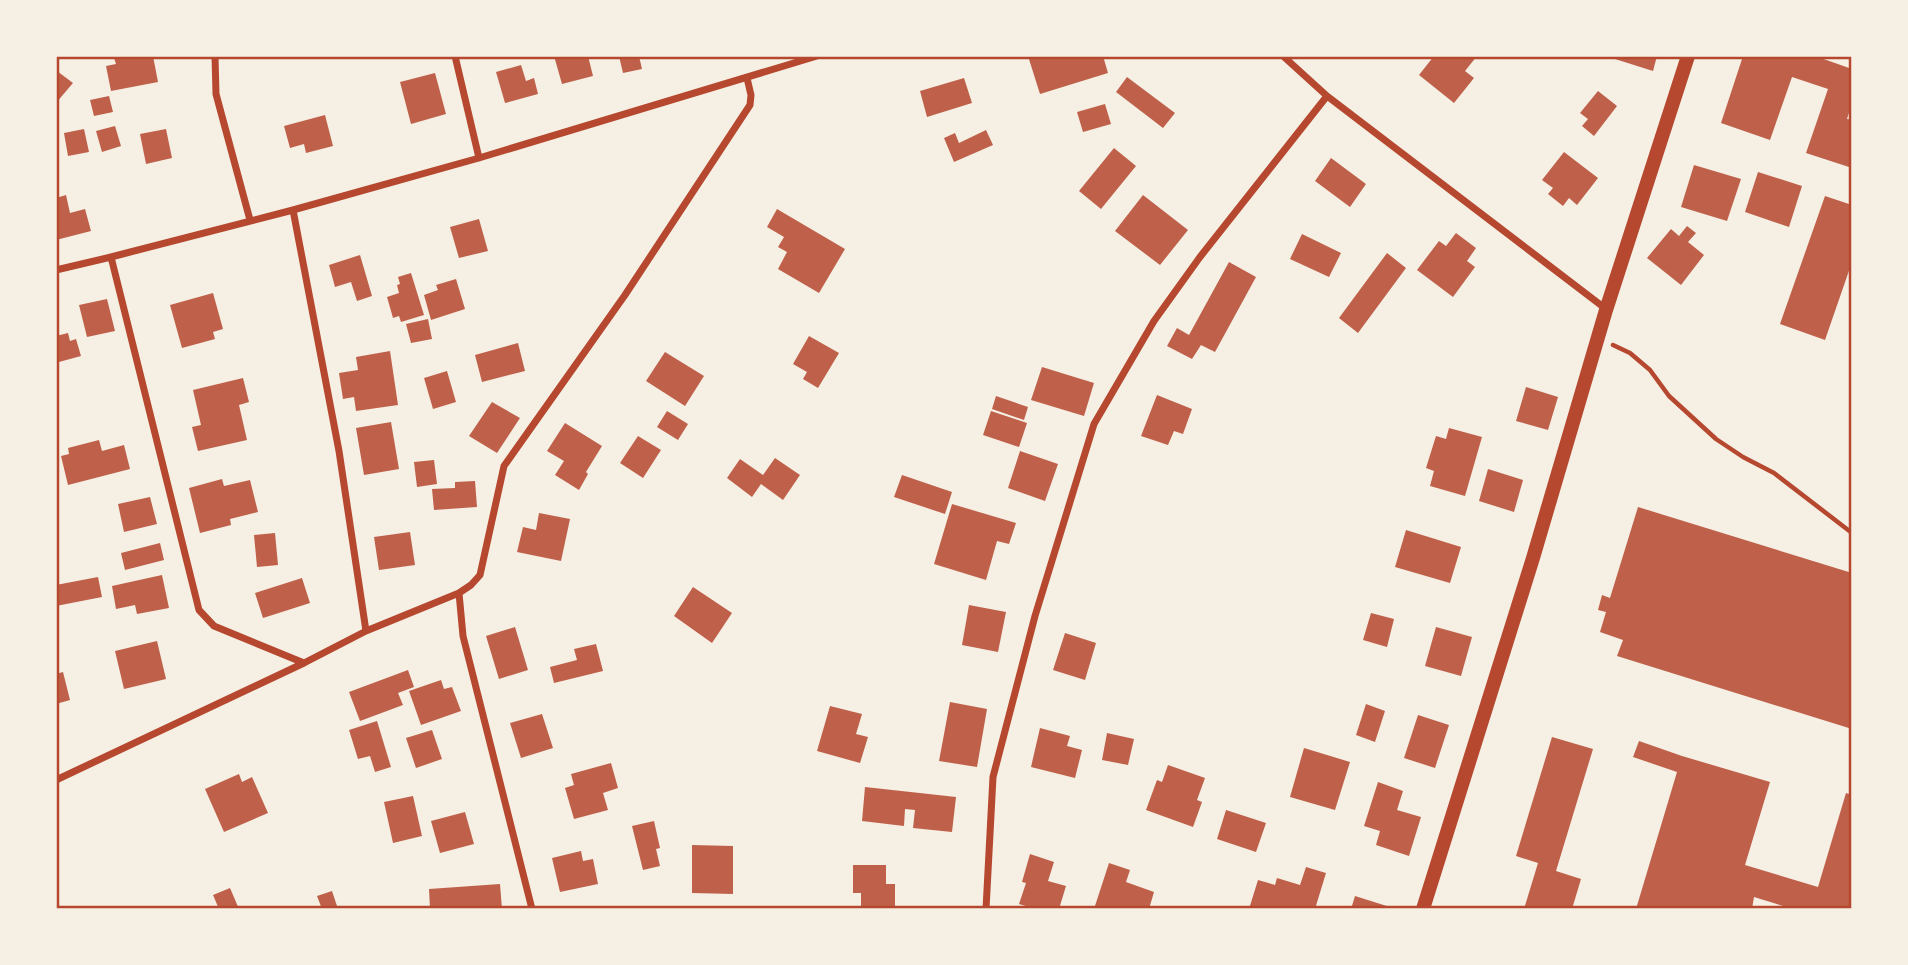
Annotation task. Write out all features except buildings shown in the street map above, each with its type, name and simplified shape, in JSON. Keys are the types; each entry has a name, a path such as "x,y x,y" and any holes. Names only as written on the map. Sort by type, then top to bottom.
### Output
{"main road":[{"path":"1423,909 1533,558 1606,310 1688,56"}],"street":[{"path":"215,56 216,94 250,220"},
{"path":"455,56 479,158"},
{"path":"56,270 293,210 479,158 747,78 794,59 817,56"},
{"path":"1283,56 1327,96 1606,310"},
{"path":"56,780 366,631 459,593 471,585 480,575 505,466 625,295 750,105 747,78"},
{"path":"986,909 993,777 1035,616 1094,425 1154,321 1200,257 1327,96"},
{"path":"293,210 339,451 366,631"},
{"path":"111,257 199,610 214,626 303,663"},
{"path":"459,593 463,636 532,909"}],"path":[{"path":"1598,339 1630,353 1650,370 1669,397 1716,439 1742,457 1774,472 1852,533"}]}
